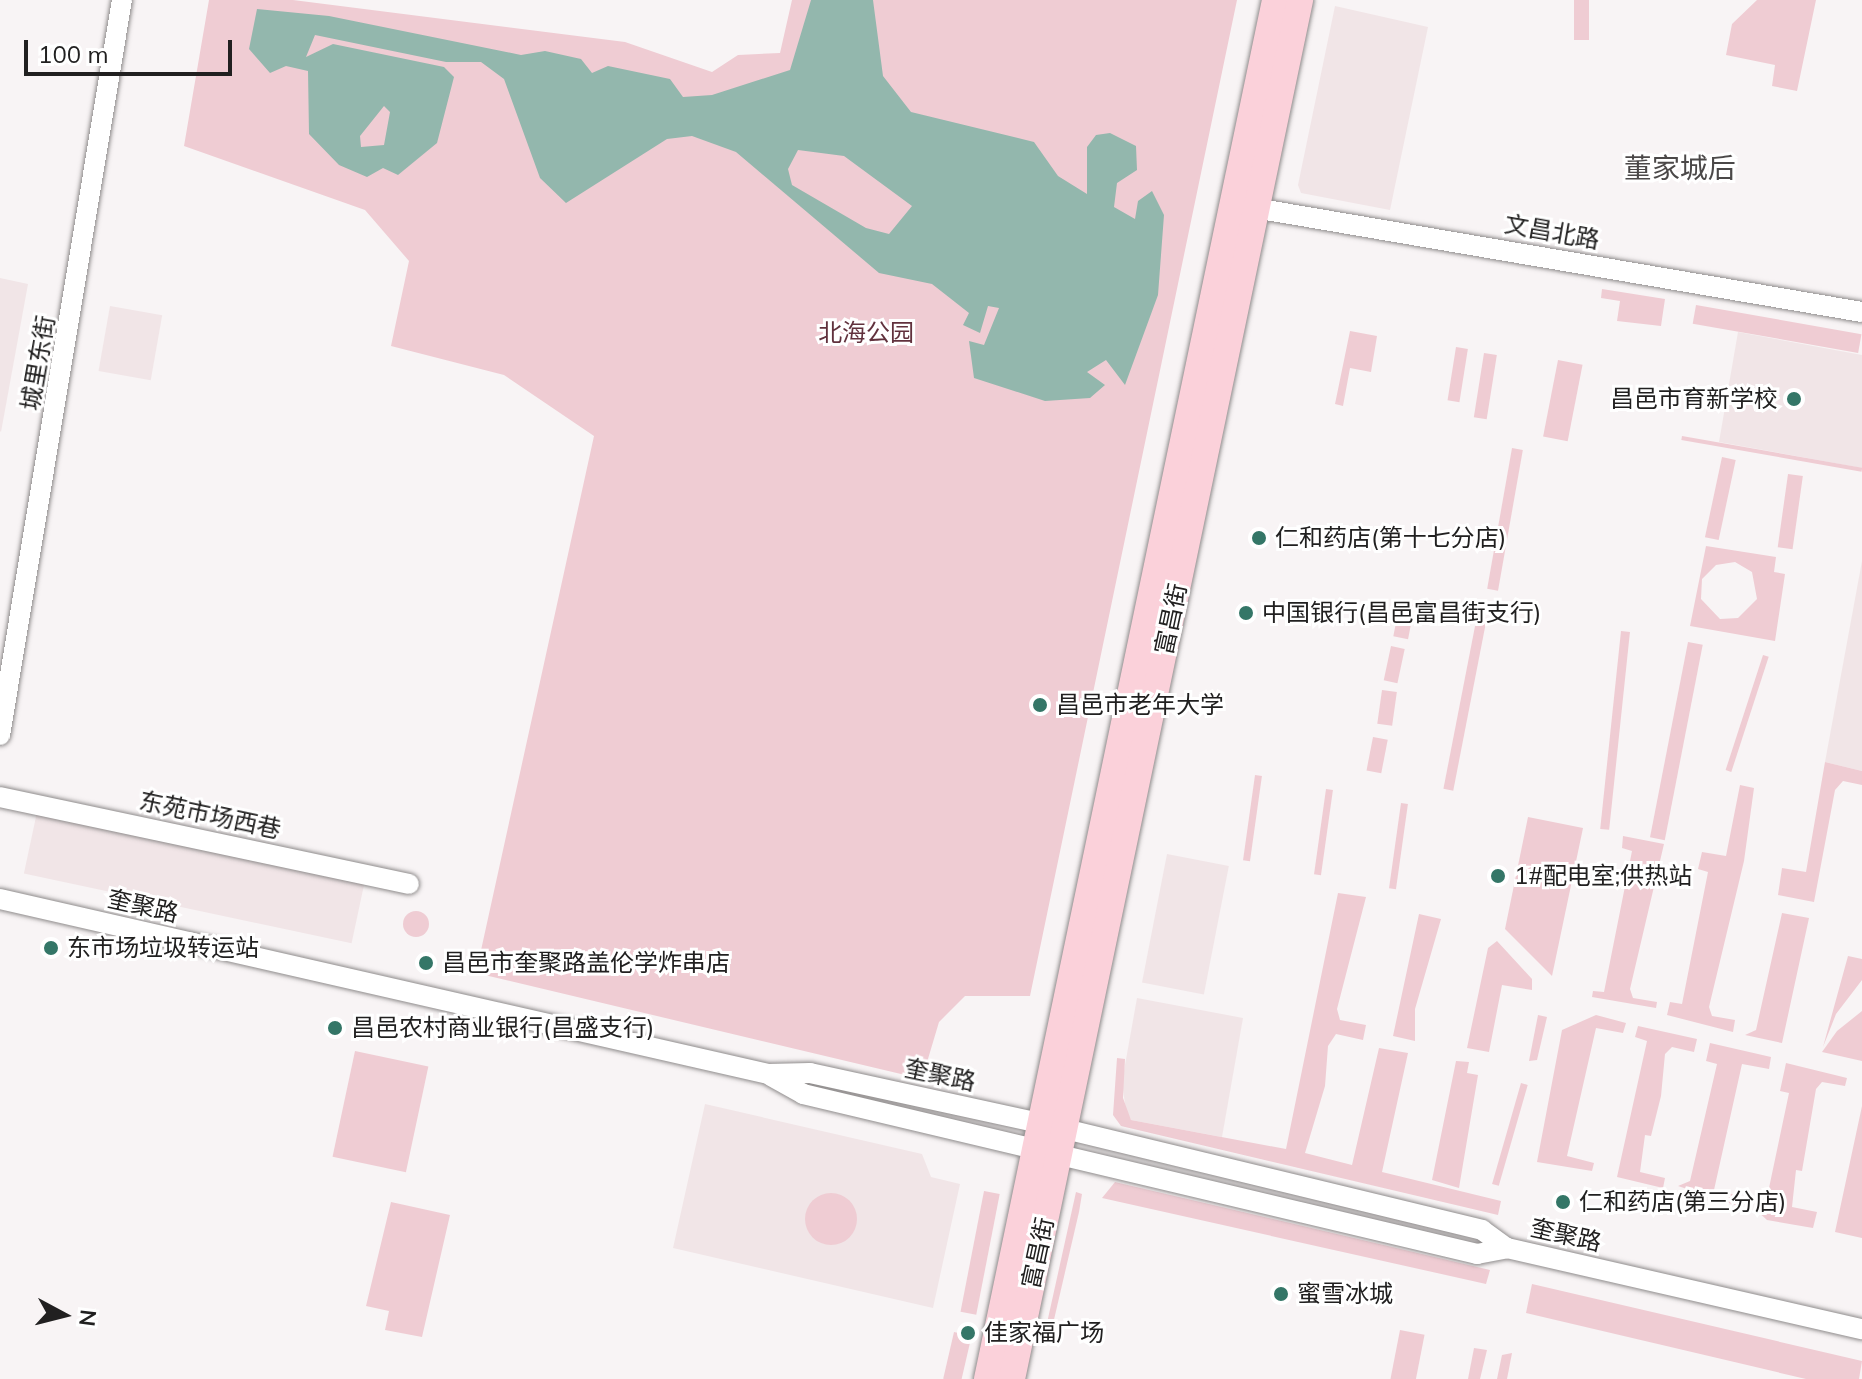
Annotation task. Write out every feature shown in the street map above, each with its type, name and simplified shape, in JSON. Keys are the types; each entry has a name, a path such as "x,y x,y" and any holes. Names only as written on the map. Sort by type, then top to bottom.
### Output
{"main road":[{"name":"富昌街","path":"1245,206 1275,0"},
{"name":"富昌街","path":"987,1379 1049,1139 1245,206 1300,0"},
{"name":"富昌街","path":"1012,1379 1049,1139"}],"street":[{"name":"城里东街","path":"0,735 122,0"},
{"name":"文昌北路","path":"1245,206 1862,312"},
{"name":"东苑市场西巷","path":"0,797 409,884"},
{"name":"奎聚路","path":"0,899 768,1074 810,1073 1477,1254 1507,1248 1862,1329"}],"shaded area":[{"name":"北海公园","path":"811,0 873,0 883,76 911,112 1034,142 1058,176 1087,194 1087,147 1096,135 1110,133 1136,146 1137,170 1117,183 1114,207 1135,219 1138,201 1152,191 1164,215 1158,295 1125,385 1106,360 1087,372 1105,385 1090,398 1045,401 974,378 969,341 984,345 999,308 988,306 980,333 963,325 969,313 932,284 879,273 736,152 692,136 667,139 566,203 540,178 504,79 481,62 446,62 315,35 306,57 333,44 444,67 454,77 437,143 398,175 383,168 367,177 339,165 309,134 308,71 286,66 270,73 249,49 257,9 329,16 521,55 545,51 581,59 592,73 608,66 670,79 683,97 712,95 790,70","holes":["384,106 390,112 384,145 361,147 360,136","798,150 844,156 912,206 889,234 866,228 792,185 788,169"]},
{"path":"1335,6 1428,27 1390,210 1301,193 1298,185"},
{"path":"0,278 28,284 1,432 0,431"},
{"path":"110,306 162,315 151,380 99,371"},
{"name":"昌邑市育新学校","path":"1738,332 1862,355 1862,468 1719,442"},
{"path":"1862,561 1862,771 1825,762"},
{"path":"37,812 365,882 352,943 24,874"},
{"path":"1167,854 1229,866 1204,995 1142,983"},
{"path":"1137,998 1243,1018 1222,1137 1131,1120 1126,1111 1122,1082"},
{"path":"705,1104 922,1154 931,1177 960,1184 933,1308 673,1248"}],"green space":[{"name":"北海公园","path":"209,0 293,0 625,42 712,72 738,55 780,53 792,0 1237,0 1030,996 965,996 939,1022 922,1079 476,973 594,436 504,375 391,346 409,261 365,210 184,146"},
{"path":"1574,0 1589,0 1589,40 1574,40"},
{"path":"1757,0 1816,0 1797,91 1772,86 1775,65 1726,55 1732,24"},
{"path":"1602,289 1665,299 1661,326 1617,321 1620,301 1601,298"},
{"path":"1696,305 1861,334 1858,353 1693,324"},
{"path":"1350,331 1377,336 1371,372 1350,368 1343,406 1335,404"},
{"path":"1456,347 1468,349 1459,402 1448,400"},
{"path":"1484,353 1497,355 1487,419 1474,417"},
{"path":"1558,360 1583,365 1568,441 1543,437"},
{"path":"1682,436 1862,468 1862,472 1681,440"},
{"path":"1512,448 1523,450 1498,591 1487,589"},
{"path":"1722,457 1736,460 1719,540 1705,537"},
{"path":"1788,474 1803,476 1793,549 1778,547"},
{"path":"1706,546 1776,557 1774,572 1785,574 1775,641 1690,626","holes":["1735,562 1752,572 1757,599 1738,618 1720,619 1701,599 1702,579 1716,565"]},
{"path":"1400,602 1415,605 1408,639 1393,636"},
{"path":"1477,616 1487,618 1453,791 1443,789"},
{"path":"1621,631 1630,632 1609,830 1600,829"},
{"path":"1688,642 1703,645 1665,840 1650,837"},
{"path":"1391,646 1405,649 1397,683 1384,680"},
{"path":"1763,655 1769,657 1731,772 1726,770"},
{"path":"1382,690 1397,692 1392,726 1377,724"},
{"path":"1373,737 1388,740 1381,773 1367,770"},
{"path":"1825,762 1862,771 1862,785 1843,781 1835,790 1814,902 1778,895 1782,868 1806,872"},
{"path":"1255,775 1262,776 1250,861 1243,860"},
{"path":"1740,785 1754,788 1744,861 1709,1007 1712,1016 1735,1020 1733,1032 1667,1015 1670,1002 1682,1004 1708,872 1698,869 1702,852 1726,856"},
{"path":"1326,789 1333,790 1321,875 1314,874"},
{"path":"1401,803 1408,804 1396,889 1389,888"},
{"path":"1528,817 1583,828 1552,976 1505,929"},
{"path":"1623,836 1664,844 1630,989 1633,998 1657,1002 1656,1008 1592,997 1593,991 1604,992 1632,851 1622,848"},
{"path":"1338,893 1366,897 1337,1009 1340,1020 1366,1025 1363,1040 1336,1034 1328,1046 1325,1086 1305,1153 1352,1165 1379,1048 1408,1053 1382,1172 1501,1201 1498,1215 1121,1126 1113,1115 1117,1058 1125,1059 1123,1098 1131,1120 1286,1149"},
{"path":"416,911 425,915 429,924 425,933 416,937 407,933 403,924 407,915"},
{"path":"1782,913 1809,918 1782,1043 1745,1035 1756,1030"},
{"path":"1419,914 1441,919 1415,1009 1415,1041 1393,1036"},
{"path":"1497,941 1532,979 1532,990 1502,985 1489,1052 1467,1048 1488,948"},
{"path":"1848,956 1862,959 1862,980 1836,1014 1823,1047"},
{"path":"1862,1011 1862,1061 1822,1052 1837,1031"},
{"path":"1538,1015 1547,1017 1537,1060 1529,1061"},
{"path":"1596,1015 1626,1023 1623,1033 1596,1028 1567,1156 1594,1163 1592,1171 1537,1162 1562,1030"},
{"path":"1638,1026 1697,1039 1694,1052 1672,1047 1665,1054 1661,1096 1651,1136 1645,1135 1640,1172 1665,1178 1663,1188 1617,1177 1647,1041 1635,1037"},
{"path":"1710,1043 1771,1057 1769,1069 1742,1064 1714,1190 1741,1196 1738,1206 1678,1186 1690,1181 1717,1064 1706,1061"},
{"path":"355,1051 428,1067 406,1172 333,1157"},
{"path":"1456,1061 1469,1062 1467,1073 1478,1075 1459,1188 1432,1180"},
{"path":"1786,1063 1847,1078 1845,1086 1822,1082 1816,1089 1802,1171 1796,1170 1792,1207 1817,1212 1813,1228 1767,1220 1756,1210 1765,1207 1789,1093 1780,1091"},
{"path":"1521,1083 1528,1085 1499,1186 1492,1184"},
{"path":"1862,1106 1862,1238 1835,1232"},
{"path":"1115,1182 1490,1270 1486,1284 1102,1198"},
{"path":"984,1191 1000,1194 976,1315 961,1312"},
{"path":"1076,1192 1082,1194 1079,1212 1053,1324 1047,1323"},
{"path":"831,1193 849,1201 857,1219 849,1237 831,1245 813,1237 805,1219 813,1201"},
{"path":"391,1202 450,1215 422,1337 385,1330 389,1311 366,1306"},
{"path":"1532,1284 1862,1361 1859,1379 1806,1379 1526,1313"},
{"path":"1400,1330 1425,1335 1416,1379 1390,1379"},
{"path":"954,1332 972,1336 962,1379 943,1379"},
{"path":"1474,1348 1487,1350 1480,1379 1468,1379"},
{"path":"1512,1353 1507,1379 1497,1379 1502,1355"}],"place":[{"name":"昌邑市育新学校","path":"1794,399"},
{"name":"仁和药店(第十七分店)","path":"1259,538"},
{"name":"中国银行(昌邑富昌街支行)","path":"1246,613"},
{"name":"昌邑市老年大学","path":"1040,705"},
{"name":"1#配电室;供热站","path":"1498,876"},
{"name":"东市场垃圾转运站","path":"51,948"},
{"name":"昌邑市奎聚路盖伦学炸串店","path":"426,963"},
{"name":"昌邑农村商业银行(昌盛支行)","path":"335,1028"},
{"name":"仁和药店(第三分店)","path":"1563,1202"},
{"name":"蜜雪冰城","path":"1281,1294"},
{"name":"佳家福广场","path":"968,1333"}],"district":[{"name":"董家城后","path":"1680,168"}]}
